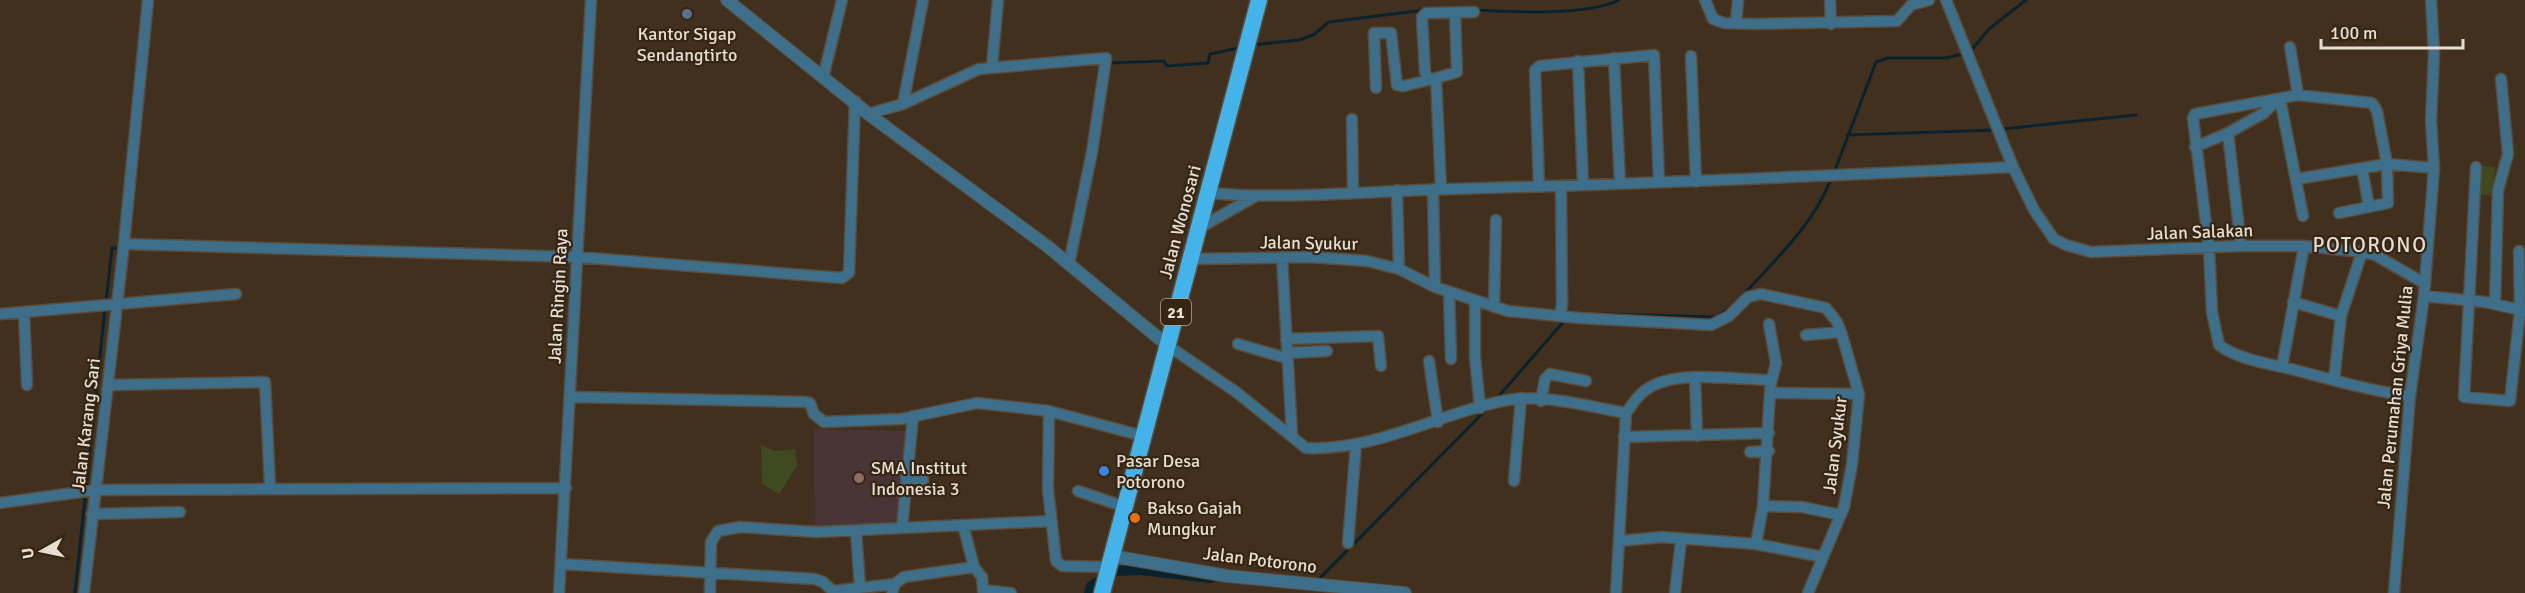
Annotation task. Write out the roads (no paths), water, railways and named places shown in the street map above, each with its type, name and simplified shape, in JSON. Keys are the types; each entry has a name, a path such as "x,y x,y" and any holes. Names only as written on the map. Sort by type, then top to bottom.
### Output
{"highway":[{"name":"Jalan Wonosari","path":"1107,574 1259,0"}],"street":[{"name":"Jalan Karang Sari","path":"84,593 93,490 108,385 110,306 124,245 148,0"},
{"name":"Jalan Ringin Raya","path":"559,593 591,0"},
{"path":"727,0 855,101 868,114 1069,264 1167,345 1236,392 1306,448 1356,445 1438,422 1497,402 1521,398 1626,413"},
{"path":"823,78 842,0"},
{"path":"903,104 923,0"},
{"path":"992,67 998,0"},
{"path":"1705,0 1713,19 1724,23 1831,24 1897,21 1911,5 1929,0"},
{"path":"1737,23 1738,0"},
{"path":"1830,0 1831,24"},
{"name":"Jalan Salakan","path":"1946,0 2013,167 2034,210 2054,239 2091,252 2241,246 2304,246 2362,252 2375,255 2424,283"},
{"name":"Jalan Perumahan Griya Mulia","path":"2394,593 2410,396 2424,296 2434,168 2431,121 2434,53 2431,0"},
{"path":"1435,287 1437,189 1432,79 1423,14 1474,12"},
{"path":"1376,88 1374,33 1391,33 1396,85 1404,86 1457,72 1455,13"},
{"path":"2290,46 2298,95"},
{"path":"1539,186 1535,70 1540,66 1578,61 1654,55 1659,182"},
{"path":"1691,56 1696,182"},
{"path":"868,114 903,104 979,69 1106,58 1069,264"},
{"path":"1614,58 1620,183"},
{"path":"1578,61 1583,185"},
{"path":"2495,304 2498,190 2508,154 2501,79"},
{"path":"2338,213 2388,203 2387,164 2377,111 2372,103 2298,95 2195,114 2192,129 2209,248 2212,312 2219,345 2241,355 2282,367 2378,392 2410,396"},
{"path":"2195,147 2228,133 2264,113 2278,99"},
{"path":"2278,99 2297,179 2303,216"},
{"path":"124,245 577,258 751,273 847,277 849,273 855,101"},
{"path":"1352,119 1353,192"},
{"path":"2228,133 2241,246"},
{"path":"2297,179 2387,164 2434,168"},
{"path":"1208,193 1255,197 1397,190 1696,182 2013,167"},
{"path":"2476,167 2464,397 2510,401 2523,311 2519,251"},
{"path":"2362,168 2369,207"},
{"path":"1561,186 1561,316"},
{"path":"1397,190 1399,269"},
{"path":"1201,226 1255,197"},
{"path":"2476,199 2498,202"},
{"path":"1494,307 1496,220"},
{"path":"2282,367 2304,246"},
{"path":"2334,380 2341,316 2362,252"},
{"path":"1282,257 1292,435"},
{"name":"Jalan Syukur","path":"1190,259 1343,258 1399,269 1435,287 1508,311 1579,318 1711,325 1729,316 1748,297 1761,294 1826,308 1841,332 1859,394 1852,464 1841,515 1808,593"},
{"path":"1449,292 1451,359"},
{"path":"0,314 236,294"},
{"path":"2424,296 2469,299 2523,311"},
{"path":"1475,300 1475,357 1482,407"},
{"path":"2293,302 2341,316"},
{"path":"24,312 27,385"},
{"path":"1756,544 1763,506 1768,451 1770,380 1775,372 1776,363 1769,324"},
{"path":"1806,335 1841,332"},
{"path":"1286,339 1378,336 1381,366"},
{"path":"1239,344 1286,356 1327,351"},
{"path":"1429,361 1438,422"},
{"path":"1541,401 1545,379 1550,374 1586,381"},
{"path":"1616,593 1626,413 1641,393 1652,386 1695,377 1770,380"},
{"path":"1695,377 1696,436"},
{"path":"108,385 265,382 270,487"},
{"path":"1770,393 1859,394"},
{"path":"570,397 806,402 810,403 819,420 824,422 901,419 977,403 1049,411 1143,436"},
{"path":"1514,481 1521,398"},
{"path":"1049,411 1048,489 1058,564 1107,574"},
{"path":"902,528 913,416"},
{"path":"1624,437 1769,434"},
{"path":"1348,543 1356,445"},
{"path":"1750,452 1768,451"},
{"path":"906,477 922,480"},
{"path":"0,503 93,490 270,487 566,488"},
{"path":"1078,491 1125,507"},
{"path":"1763,506 1802,507 1841,515"},
{"path":"92,514 180,512"},
{"path":"710,593 711,542 718,531 726,528 856,531 1051,521"},
{"path":"963,525 974,567 982,577 983,591 1011,593"},
{"path":"856,531 860,587"},
{"path":"1619,541 1662,537 1756,544 1823,557"},
{"path":"1675,593 1681,540"},
{"path":"561,564 712,574 763,574 815,579 821,580 833,591 860,587 893,588 904,577 974,567"},
{"name":"Jalan Potorono","path":"1107,574 1227,576 1405,593"}],"waterway":[{"path":"1476,10 1570,11 1589,9 1619,0"},
{"path":"1834,173 1876,62 1888,58 1946,58 1970,52 1989,29 2026,0"},
{"path":"1252,45 1299,40 1313,35 1329,22 1424,10"},
{"path":"1107,63 1164,61 1167,66 1208,63 1210,54 1239,48"},
{"path":"880,117 896,111"},
{"path":"2002,129 2136,115"},
{"path":"1847,135 1995,130"},
{"path":"1743,295 1804,226 1815,211 1831,179"},
{"path":"106,302 112,248 120,248"},
{"path":"75,593 105,308"},
{"path":"1604,314 1716,317 1730,308"},
{"path":"1497,398 1565,320"},
{"path":"1318,580 1486,410"},
{"path":"1089,593 1091,586 1116,571 1140,570 1211,578"}],"place":[{"name":"Kantor Sigap Sendangtirto","path":"687,14"},
{"name":"Pasar Desa Potorono","path":"1104,471"},
{"name":"SMA Institut Indonesia 3","path":"859,478"},
{"name":"Bakso Gajah Mungkur","path":"1135,518"}],"district":[{"name":"POTORONO","path":"2370,245"}]}
